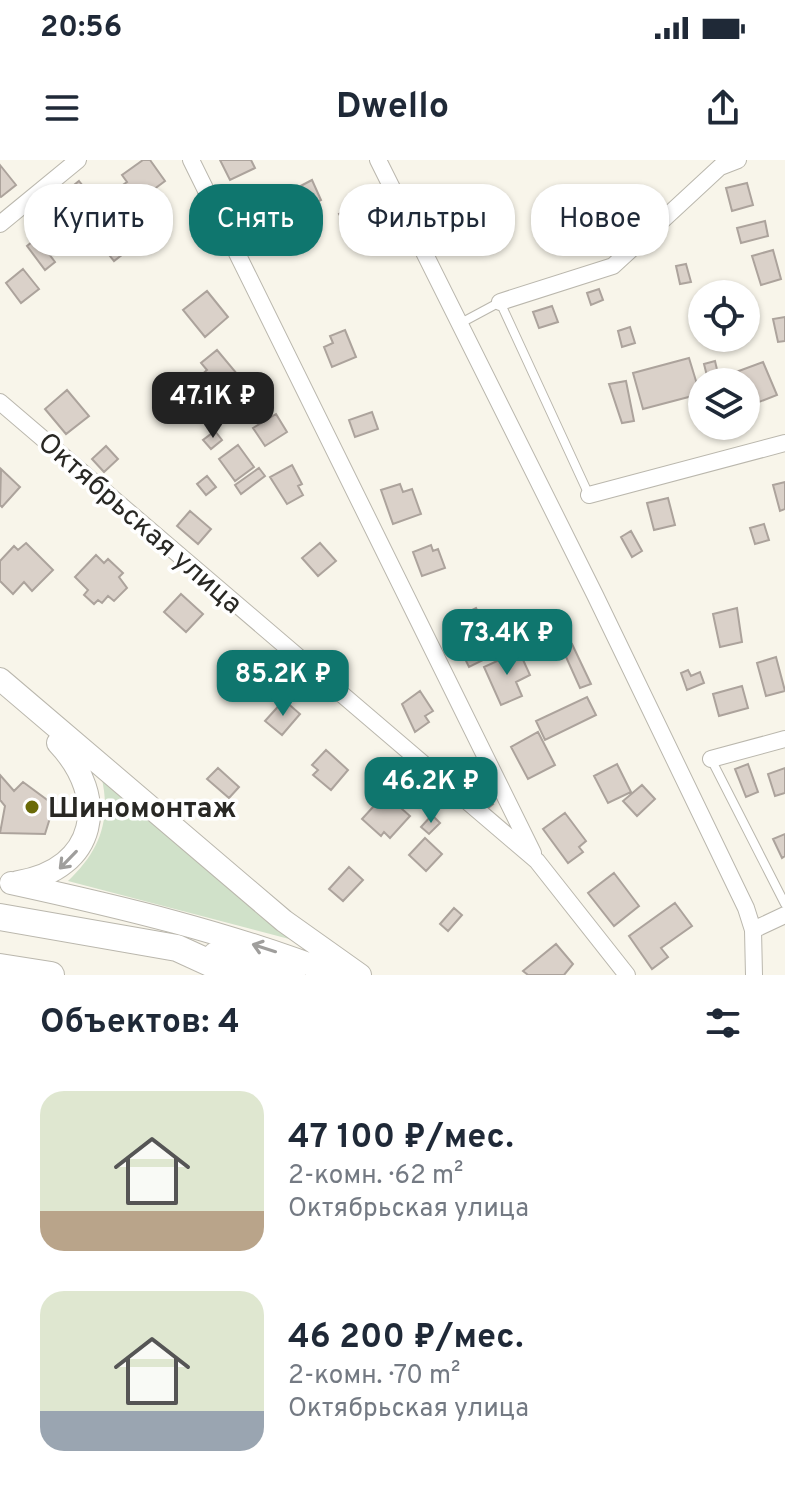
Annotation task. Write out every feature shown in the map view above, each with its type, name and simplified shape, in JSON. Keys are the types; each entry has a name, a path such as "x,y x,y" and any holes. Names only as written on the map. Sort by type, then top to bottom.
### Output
{"main road":[{"path":"0,680 74,761 87,786 90,809 84,837 66,864 46,876 5,883"},
{"path":"0,680 284,921 360,975"},
{"path":"5,883 116,906 237,939 337,975"},
{"path":"0,917 177,948 292,975"},
{"path":"177,948 236,975"},
{"path":"0,967 51,975"}],"street":[{"path":"0,224 78,160"},
{"name":"Октябрьская улица","path":"191,160 537,861"},
{"path":"378,160 595,595 746,908 753,930 754,975"},
{"path":"500,302 613,266 720,167 738,160"},
{"name":"Октябрьская улица","path":"0,402 537,861 627,975"},
{"path":"589,495 785,443"},
{"path":"711,759 785,739"},
{"path":"753,930 785,915"}],"lane":[{"path":"459,324 500,302 589,495"},
{"path":"711,759 785,904"}],"green space":[{"path":"101,775 293,940 68,881 88,858 101,833 105,806"}],"building":[{"path":"143,160 150,160 165,181 161,184 124,184 127,182 122,175"},
{"path":"220,160 251,160 255,168 230,180"},
{"path":"0,165 16,185 1,197 0,196"},
{"path":"747,183 753,205 732,211 726,188"},
{"path":"765,221 768,236 741,243 737,228"},
{"path":"773,250 781,279 761,285 752,256"},
{"path":"34,256 50,256 55,262 45,270"},
{"path":"686,264 690,280 688,283 680,284 676,266"},
{"path":"23,269 39,289 21,303 6,283"},
{"path":"599,289 603,300 591,305 587,293"},
{"path":"207,291 228,317 205,337 183,310"},
{"path":"552,306 558,322 539,328 533,312"},
{"path":"785,317 785,341 778,342 773,319"},
{"path":"630,327 635,343 622,347 618,331"},
{"path":"345,330 356,357 332,367 324,347 333,343 330,336"},
{"path":"217,350 238,375 215,394 200,376 207,370 201,363"},
{"path":"689,358 692,368 688,368 688,397 643,409 633,373"},
{"path":"715,361 717,368 705,368 704,364"},
{"path":"763,362 777,395 760,402 760,368 747,368"},
{"path":"626,381 634,421 622,423 609,384"},
{"path":"67,390 89,416 66,434 45,409"},
{"path":"372,412 378,429 355,437 349,420"},
{"path":"276,414 287,432 265,446 253,428"},
{"path":"215,431 222,440 211,449 203,440"},
{"path":"238,445 254,467 235,481 219,459"},
{"path":"106,446 118,459 104,472 92,459"},
{"path":"292,465 302,484 298,486 303,495 287,504 270,477"},
{"path":"259,468 265,476 241,494 235,485"},
{"path":"1,469 20,487 2,507 0,505"},
{"path":"207,476 216,487 206,495 197,484"},
{"path":"785,482 785,509 780,511 773,485"},
{"path":"400,484 403,492 412,489 421,514 393,524 381,490"},
{"path":"668,498 675,525 654,530 647,503"},
{"path":"190,511 211,529 198,544 177,526"},
{"path":"764,524 769,540 755,544 750,528"},
{"path":"631,531 642,551 632,557 621,537"},
{"path":"26,543 53,570 32,591 24,582 13,594 0,581 0,561 14,546 18,550"},
{"path":"320,543 336,561 318,576 302,558"},
{"path":"431,545 433,551 438,549 445,568 422,576 413,552"},
{"path":"96,555 104,563 108,559 123,573 119,577 127,588 114,601 108,596 102,603 98,600 94,604 84,595 88,590 75,577"},
{"path":"181,594 203,614 186,632 164,612"},
{"path":"476,608 486,629 478,633 489,657 469,667 447,622"},
{"path":"737,608 742,642 720,647 713,614"},
{"path":"534,619 540,629 513,643 508,633"},
{"path":"572,644 591,684 580,688 562,648"},
{"path":"519,651 530,675 516,682 522,696 501,705 484,667"},
{"path":"776,657 785,691 766,696 757,663"},
{"path":"688,670 691,676 700,672 704,683 687,690 681,673"},
{"path":"742,686 748,708 719,716 713,694"},
{"path":"420,691 433,711 425,716 429,722 415,732 402,704"},
{"path":"587,697 596,715 545,740 536,721"},
{"path":"284,700 300,714 282,735 265,721"},
{"path":"538,732 555,765 528,779 511,747"},
{"path":"326,750 348,770 331,790 313,775 318,770 312,765"},
{"path":"617,764 631,792 608,803 594,776"},
{"path":"748,764 758,792 746,797 735,769"},
{"path":"218,768 239,787 229,798 207,779"},
{"path":"785,768 785,793 775,796 768,774"},
{"path":"0,775 14,791 23,782 54,805 45,834 0,833 5,806 0,800"},
{"path":"642,785 655,799 637,816 623,801"},
{"path":"481,790 493,804 483,812 471,798"},
{"path":"385,794 410,816 390,838 384,832 381,836 362,819"},
{"path":"565,813 586,841 579,847 583,852 568,863 543,829"},
{"path":"432,815 440,823 429,834 421,827"},
{"path":"785,834 785,856 782,858 773,839"},
{"path":"425,838 442,854 426,871 409,855"},
{"path":"349,867 363,880 343,901 329,889"},
{"path":"614,873 639,906 614,926 588,893"},
{"path":"675,903 692,926 661,948 668,957 652,969 629,936"},
{"path":"454,908 462,915 448,931 440,924"},
{"path":"556,944 573,964 564,975 528,975 523,971"}],"place":[{"name":"Шиномонтаж","path":"32,807"}]}
